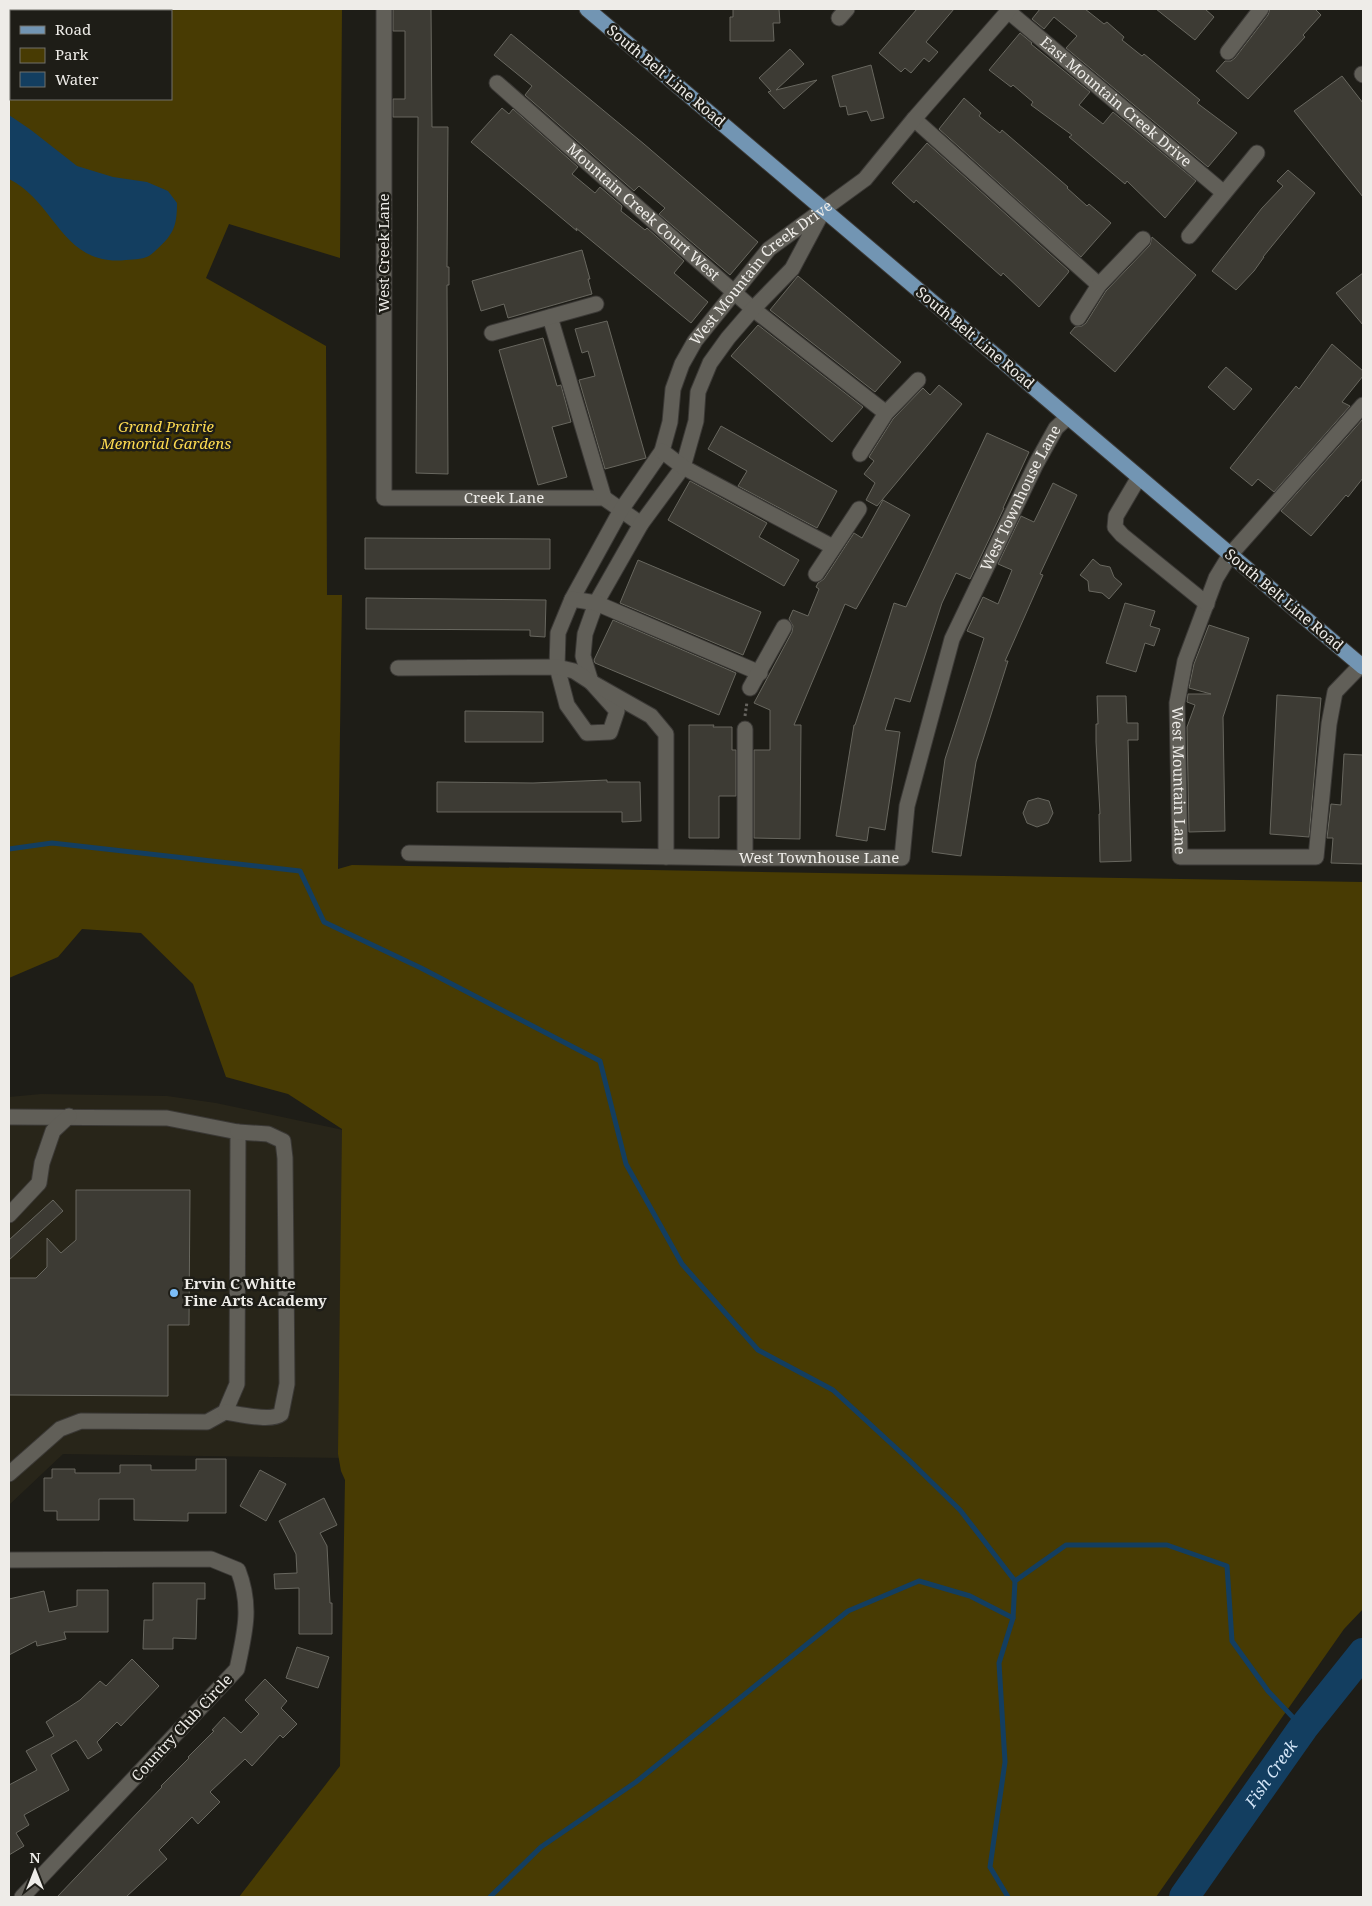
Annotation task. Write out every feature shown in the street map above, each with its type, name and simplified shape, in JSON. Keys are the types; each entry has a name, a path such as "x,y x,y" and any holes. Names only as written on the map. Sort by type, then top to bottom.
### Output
{"main road":[{"name":"South Belt Line Road","path":"587,9 1230,555 1363,665"}],"street":[{"name":"West Creek Lane","path":"384,9 384,498"},
{"name":"East Mountain Creek Drive","path":"824,209 865,179 914,119 1009,10 1224,193"},
{"path":"1228,52 1255,11"},
{"name":"Mountain Creek Court West","path":"497,83 753,309 886,413"},
{"path":"914,119 1099,285"},
{"path":"1189,236 1257,153"},
{"name":"West Mountain Creek Drive","path":"824,209 792,269 753,309 710,363 698,392 696,421 683,467 641,524 596,603 585,634 583,656 591,682 618,711 610,732 587,733 567,705 557,667 558,633 572,599 621,510 662,451 670,422 673,389 682,364 695,342 769,248 824,209"},
{"path":"1078,318 1099,285 1143,238"},
{"path":"492,333 596,304"},
{"path":"550,317 604,498 641,524"},
{"path":"860,454 886,413 918,380"},
{"name":"West Mountain Lane","path":"1363,405 1230,555 1216,578 1185,661 1177,703 1180,857 1316,857 1329,724 1336,692 1363,665"},
{"name":"West Townhouse Lane","path":"409,853 745,858 902,858 907,806 952,639 1036,464 1056,428 1068,417"},
{"path":"662,451 683,467 833,547"},
{"path":"1139,477 1116,516 1115,526 1122,535 1207,604"},
{"name":"Creek Lane","path":"384,498 604,498"},
{"path":"816,574 859,509"},
{"path":"572,599 596,603 760,673"},
{"path":"750,688 784,627"},
{"name":"West Mountain Creek Drive","path":"398,668 557,667 574,671 651,716 666,734 666,857"},
{"path":"745,729 745,858"},
{"path":"9,1215 39,1183 42,1163 53,1131 70,1116"},
{"path":"9,1117 167,1118 238,1132 268,1134 283,1141 285,1158 287,1384 282,1414 278,1417 267,1418 226,1412 207,1422 81,1420 60,1429 9,1474"},
{"path":"226,1412 236,1384 238,1132"},
{"name":"Country Club Circle","path":"9,1560 211,1559 238,1570 244,1586 247,1604 245,1633 237,1669 22,1897"}],"path":[{"path":"745,729 745,707 750,688"}],"shaded area":[{"name":"Ervin C Whitte Fine Arts Academy","path":"41,1094 167,1096 216,1103 348,1131 344,1458 63,1454 9,1505 9,1097"}],"green space":[{"name":"Grand Prairie Memorial Gardens","path":"9,9 342,9 340,258 229,224 206,278 326,346 327,595 342,595 338,869 352,865 1363,882 1363,1609 1344,1629 1156,1897 239,1897 340,1766 345,1480 341,1471 338,1454 342,1129 288,1094 226,1077 193,984 141,933 82,929 58,957 9,978"}],"water":[{"path":"9,115 77,166 113,177 147,182 168,191 177,203 175,225 170,236 151,255 145,258 126,260 105,259 87,254 73,244 38,202 25,189 9,179"}],"building":[{"path":"393,9 431,9 432,127 448,127 448,474 416,473 418,117 393,117 393,99 405,99 405,31 393,31"},
{"path":"733,9 779,9 780,23 773,23 774,41 730,41 730,17 733,17"},
{"path":"917,9 954,9 926,42 938,52 929,62 924,58 911,73 905,68 901,72 879,53"},
{"path":"1040,9 1085,9 1104,24 1107,22 1124,37 1122,40 1142,56 1144,54 1200,100 1197,103 1237,133 1208,167 1066,48 1077,36 1054,17 1044,29 1032,19"},
{"path":"1156,9 1205,9 1214,17 1195,40"},
{"path":"1270,9 1315,9 1321,15 1303,35 1305,37 1248,99 1216,71 1225,61 1231,61 1235,58 1268,15"},
{"path":"1020,33 1090,92 1079,105 1103,124 1113,112 1196,181 1165,218 1127,181 1125,184 1069,137 1072,135 1031,105 1033,102 1013,85 1011,87 989,70"},
{"path":"511,34 644,144 758,242 730,275 659,214 665,208 639,186 634,191 525,95 532,86 494,55"},
{"path":"790,49 804,64 776,90 817,80 784,109 768,92 771,91 759,78"},
{"path":"871,65 884,118 871,121 867,111 848,115 846,106 840,107 832,76"},
{"path":"1342,76 1363,103 1363,197 1294,111"},
{"path":"964,98 981,113 979,116 1000,133 1002,130 1087,206 1089,204 1111,223 1081,257 939,129"},
{"path":"502,108 509,114 513,109 578,167 572,174 595,193 600,187 622,206 621,211 645,230 647,228 684,261 674,273 708,302 691,323 471,142"},
{"path":"927,143 1069,271 1039,307 1003,273 1001,276 916,200 914,203 892,183"},
{"path":"1288,170 1315,193 1263,257 1254,271 1236,290 1212,271 1262,208 1283,186 1277,181"},
{"path":"1152,237 1196,275 1115,372 1070,333 1075,327 1086,323 1106,291 1150,245"},
{"path":"582,250 592,294 508,318 504,304 481,311 472,281"},
{"path":"1363,273 1363,325 1336,293"},
{"path":"798,276 901,362 875,392 770,310"},
{"path":"607,321 646,458 605,469 579,380 595,376 588,351 582,353 575,329"},
{"path":"758,325 863,407 832,442 731,356"},
{"path":"543,338 557,386 561,385 571,422 552,427 567,477 538,485 499,350"},
{"path":"1332,344 1363,371 1363,376 1342,402 1350,406 1274,492 1258,479 1252,486 1230,468 1296,386 1299,389"},
{"path":"1226,367 1252,389 1234,410 1208,387"},
{"path":"939,385 962,404 877,506 866,500 875,483 864,474 874,461 869,457 893,419 923,388 930,395"},
{"path":"1363,419 1363,478 1348,497 1346,495 1311,536 1281,511"},
{"path":"721,426 837,491 817,528 738,486 747,471 708,449"},
{"path":"987,433 1029,452 970,579 956,573 942,603 910,702 895,698 885,730 900,732 885,830 869,827 867,841 836,836 854,725 894,603 906,607"},
{"path":"690,481 767,523 759,537 799,560 784,586 668,520"},
{"path":"1053,483 1077,495 1040,574 1043,575 1005,661 1008,661 976,762 961,856 932,852 945,759 984,638 967,631 983,597 998,604 1012,570 998,564 1021,516 1034,522"},
{"path":"883,500 910,515 856,609 845,604 794,725 801,725 800,839 754,838 754,750 770,750 770,710 754,703 792,632 793,626 789,619 793,610 808,616 819,589 816,587 818,583 824,579 854,533 862,538"},
{"path":"365,538 550,539 550,569 365,569"},
{"path":"1093,559 1100,565 1110,567 1114,577 1122,584 1109,599 1102,593 1089,591 1088,581 1080,575"},
{"path":"638,560 761,612 743,655 620,603"},
{"path":"366,598 546,600 545,637 530,636 530,630 366,629"},
{"path":"1125,603 1155,611 1150,626 1160,629 1154,646 1145,643 1136,672 1106,663"},
{"path":"613,620 736,673 719,715 595,663 594,660"},
{"path":"1209,625 1249,638 1223,717 1225,831 1189,832 1187,727 1195,705 1187,702 1188,694 1211,694 1189,688 1194,664"},
{"path":"1277,695 1321,698 1309,837 1270,834"},
{"path":"1097,696 1126,696 1127,723 1138,723 1138,740 1128,740 1131,861 1100,862 1100,814 1096,742 1096,724 1098,724"},
{"path":"465,711 543,712 543,742 465,742"},
{"path":"689,725 732,727 732,750 736,750 736,796 719,796 719,838 689,838"},
{"path":"1344,754 1363,755 1363,864 1331,863 1333,838 1327,838 1331,804 1341,805"},
{"path":"607,780 607,782 640,782 641,821 622,822 622,812 437,812 437,782 533,783"},
{"path":"1038,798 1049,801 1053,813 1048,823 1037,827 1027,823 1023,813 1028,801"},
{"path":"76,1190 190,1190 189,1325 168,1325 168,1396 9,1395 9,1278 36,1278 47,1267 47,1238 61,1253 76,1240"},
{"path":"53,1200 63,1211 9,1260 9,1240"},
{"path":"196,1459 226,1459 226,1513 188,1513 188,1521 134,1520 134,1499 99,1499 99,1520 57,1520 57,1511 44,1511 44,1478 52,1478 52,1469 75,1469 75,1473 120,1473 120,1465 151,1465 151,1470 196,1470"},
{"path":"260,1470 286,1484 266,1521 240,1506"},
{"path":"324,1498 337,1525 320,1533 327,1546 330,1603 332,1603 332,1634 299,1634 299,1588 275,1589 274,1574 297,1573 296,1554 279,1521"},
{"path":"153,1583 205,1583 205,1599 197,1599 196,1639 173,1638 173,1649 143,1649 144,1620 153,1620"},
{"path":"77,1590 108,1590 108,1632 64,1632 66,1639 37,1646 36,1641 9,1655 9,1599 44,1591 49,1612 77,1606"},
{"path":"297,1647 329,1657 318,1688 286,1678"},
{"path":"132,1659 159,1686 121,1726 117,1722 97,1742 102,1750 88,1759 76,1740 51,1755 69,1790 24,1815 29,1825 16,1833 24,1846 9,1855 9,1785 37,1770 26,1751 54,1736 46,1722 80,1700 100,1681 106,1686"},
{"path":"265,1679 287,1701 281,1708 297,1724 283,1738 280,1735 252,1766 245,1759 210,1792 220,1802 198,1824 192,1817 159,1850 167,1859 126,1897 57,1897 189,1758 224,1717 241,1733 259,1714 245,1700"}],"waterway":[{"path":"9,849 52,843 300,871 324,922 421,968 600,1061 626,1164 682,1264 758,1350 833,1390 909,1460 960,1510 1015,1581"},
{"path":"1008,1897 990,1867 1005,1762 999,1663 1013,1618 1015,1581 1066,1545 1167,1545 1227,1566 1232,1641 1268,1691 1303,1728"},
{"path":"490,1897 541,1847 636,1782 848,1611 919,1581 970,1596 1013,1618"},
{"name":"Fish Creek","path":"1184,1897 1303,1728 1363,1653"}],"place":[{"name":"Ervin C Whitte Fine Arts Academy","path":"174,1293"}]}
